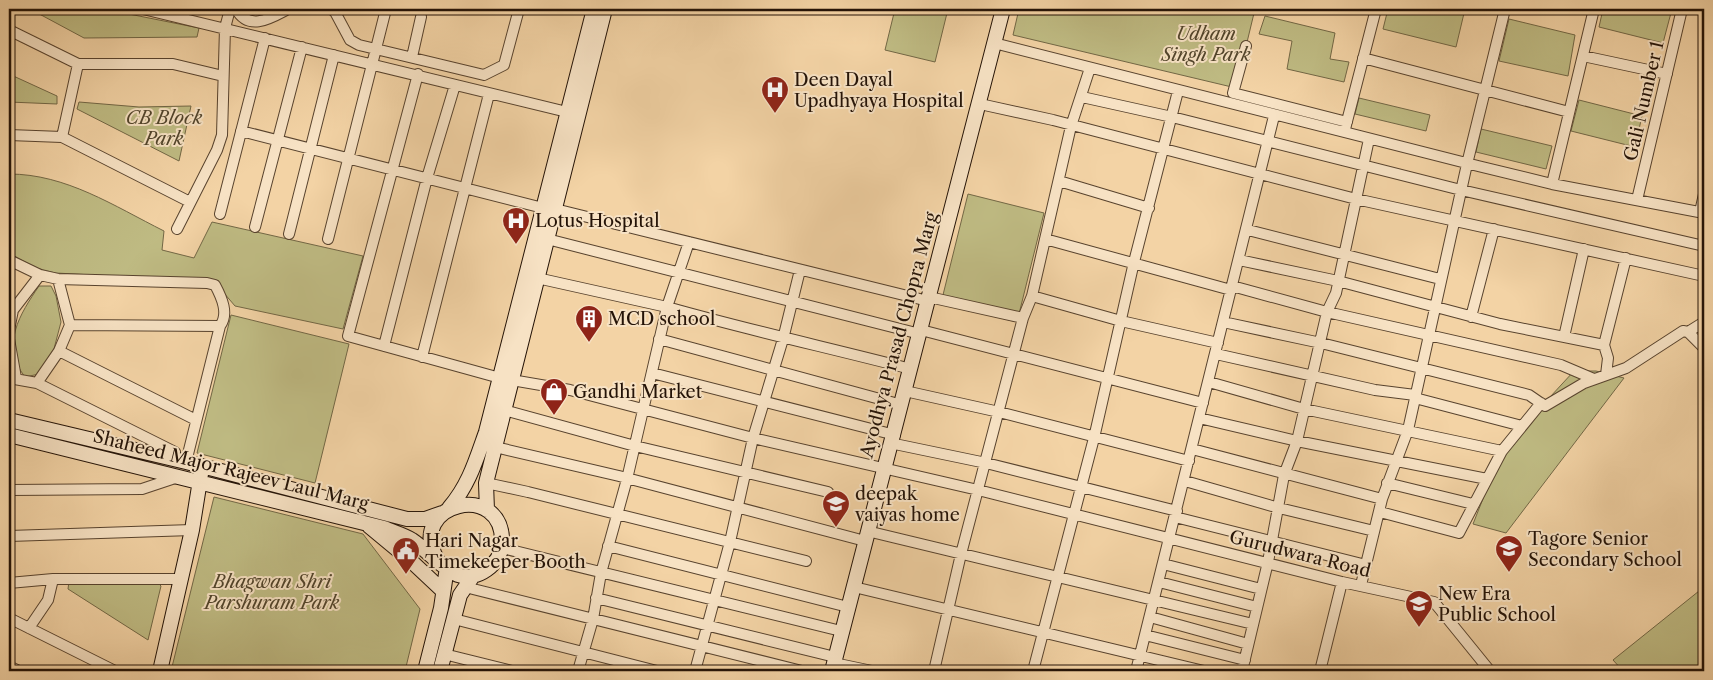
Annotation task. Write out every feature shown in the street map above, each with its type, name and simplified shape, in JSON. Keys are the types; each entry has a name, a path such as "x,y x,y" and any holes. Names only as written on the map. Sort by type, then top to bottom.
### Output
{"street":[{"path":"143,9 418,74 488,94 567,112"},
{"path":"176,228 217,150 222,135 225,28 230,9"},
{"path":"236,9 249,21 266,22 288,9"},
{"path":"331,9 335,12 350,40 359,45 484,75 504,65 519,9"},
{"path":"328,239 386,9"},
{"path":"425,671 443,591 442,563 431,542 432,532 445,512 462,493 470,476 506,379 538,278 547,239 549,208 567,112 594,9"},
{"path":"487,510 486,483 504,410 506,379 549,208 605,9"},
{"name":"Ayodhya Prasad Chopra Marg","path":"834,664 883,467 904,398 1003,9"},
{"path":"1345,128 1376,9"},
{"path":"1360,585 1382,499 1408,430 1440,280 1505,9"},
{"path":"1552,184 1594,9"},
{"name":"Gali Number 1","path":"1637,200 1682,9"},
{"path":"412,57 421,17"},
{"path":"9,30 78,64 172,64 223,76"},
{"path":"220,214 264,38"},
{"path":"994,43 1274,116 1345,128"},
{"path":"1246,46 1233,93 1345,128 1369,139 1552,184 1702,212 1704,194"},
{"path":"255,227 302,47"},
{"path":"289,234 334,55"},
{"path":"1582,56 1667,74"},
{"path":"1364,58 1485,88 1570,112"},
{"path":"62,137 78,64"},
{"path":"937,671 961,554 1023,318 1032,296 1071,126 1090,68"},
{"path":"393,170 418,74"},
{"path":"384,346 427,178 455,84"},
{"path":"1033,671 1094,438 1134,262 1150,208 1178,91"},
{"path":"422,357 488,94"},
{"path":"1082,97 1172,117 1461,190 1704,246"},
{"path":"980,104 1356,199 1704,276"},
{"path":"1136,671 1190,461 1223,322 1248,230 1274,116"},
{"path":"240,131 800,270 1023,318"},
{"path":"9,135 62,137 190,202"},
{"path":"1242,671 1268,562 1284,475 1297,441 1327,312 1338,281 1369,139"},
{"name":"Gurudwara Road","path":"393,170 348,336 506,379 570,390 753,438 883,467 1342,582 1434,602 1490,671"},
{"path":"1058,181 1150,208"},
{"path":"1471,317 1494,228"},
{"path":"1248,230 1344,253 1440,280"},
{"path":"547,239 1014,354 1107,380 1142,386 1203,403"},
{"path":"1045,239 1327,312 1561,365 1594,379"},
{"path":"578,671 593,619 600,573 644,410 666,307 689,242"},
{"path":"1564,337 1584,249"},
{"path":"1606,375 1608,358 1604,345 1626,258"},
{"path":"9,260 40,275 58,279 207,283 214,285 221,297 225,315 220,326 186,462"},
{"path":"1239,260 1338,281 1471,317 1604,345"},
{"path":"695,671 709,626 730,542 753,438 783,339 800,270"},
{"path":"9,330 11,309 40,275"},
{"path":"538,278 666,307 783,339 817,344 911,369"},
{"path":"37,383 59,351 70,325 58,279"},
{"path":"1032,296 1121,321 1218,343"},
{"path":"1223,322 1321,343 1529,395 1545,406 1594,379 1626,368 1683,330 1688,332 1704,348"},
{"path":"1688,332 1704,322"},
{"path":"70,325 220,326"},
{"path":"9,339 12,378 37,383 175,452"},
{"path":"658,340 774,370 904,398 999,412 1094,438 1190,461"},
{"path":"59,351 196,420"},
{"path":"1216,354 1313,377 1415,396 1522,426"},
{"path":"652,373 765,400 892,439 1080,486 1366,565"},
{"path":"1209,382 1304,408 1502,451"},
{"path":"1380,512 1459,533 1502,451 1542,403"},
{"path":"504,410 634,446 745,474 828,492"},
{"path":"1200,418 1297,441 1396,459 1487,479"},
{"name":"Shaheed Major Rajeev Laul Marg","path":"9,420 186,462 406,519 425,519 445,512"},
{"name":"Shaheed Major Rajeev Laul Marg","path":"9,435 384,528 410,539 442,563"},
{"path":"495,447 738,509 961,554 1253,624"},
{"path":"1192,449 1284,475 1382,499"},
{"path":"160,671 192,530 202,466"},
{"path":"9,490 142,489 178,477"},
{"path":"1185,481 1279,508 1374,531"},
{"path":"486,483 806,561"},
{"path":"1387,483 1473,504"},
{"path":"442,563 459,575 473,576 486,570 496,561 502,548 502,534 497,521 487,510 474,505 460,505 445,512"},
{"path":"364,523 410,560 443,591"},
{"path":"9,536 192,530"},
{"path":"608,546 848,607"},
{"path":"502,548 842,631"},
{"path":"1163,564 1262,589"},
{"path":"440,671 460,595 473,576"},
{"path":"9,583 53,579 181,579"},
{"path":"29,628 48,600 53,579"},
{"path":"1159,582 1257,606"},
{"path":"1320,671 1342,582"},
{"path":"854,586 949,611 1204,671"},
{"path":"465,588 701,648 802,671"},
{"path":"596,598 709,626 834,664 872,671"},
{"path":"1150,617 1248,644"},
{"path":"9,618 115,671"},
{"path":"454,619 657,671"},
{"path":"1145,635 1244,660"},
{"path":"444,654 512,671"},
{"path":"9,666 19,671"}],"green space":[{"path":"30,9 104,9 199,28 197,37 84,38"},
{"path":"895,9 948,9 935,62 885,50"},
{"name":"Udham Singh Park","path":"1019,9 1255,9 1236,88 1013,35"},
{"path":"1388,9 1465,9 1456,47 1383,29"},
{"path":"1603,9 1672,9 1663,43 1599,27"},
{"path":"1265,16 1335,33 1330,59 1349,62 1344,82 1287,69 1292,41 1259,34"},
{"path":"1509,19 1575,35 1568,76 1499,61"},
{"path":"9,74 57,96 57,104 9,102"},
{"path":"1359,98 1430,115 1426,131 1355,114"},
{"path":"1579,100 1642,116 1635,147 1571,131"},
{"name":"CB Block Park","path":"79,102 139,107 191,106 179,161 77,109"},
{"path":"1481,129 1552,146 1546,169 1476,152"},
{"path":"9,174 30,175 50,179 89,193 164,231 162,250 194,258 212,222 363,256 343,329 235,306 212,279 203,281 56,273 36,268 9,253"},
{"path":"968,194 1044,213 1017,322 941,303"},
{"path":"39,286 51,286 56,296 61,322 50,364 39,374 25,377 18,365 13,342 25,308"},
{"path":"231,315 349,344 315,483 197,453"},
{"path":"1574,371 1596,371 1624,378 1506,533 1473,524 1503,448"},
{"name":"Bhagwan Shri Parshuram Park","path":"214,497 363,534 420,609 405,671 171,671"},
{"path":"69,581 158,583 161,586 148,640 68,589"},
{"path":"1704,587 1704,671 1623,671 1613,660"}],"place":[{"name":"Deen Dayal Upadhyaya Hospital","path":"775,114"},
{"name":"Lotus Hospital","path":"516,245"},
{"name":"MCD school","path":"589,343"},
{"name":"Gandhi Market","path":"554,416"},
{"name":"deepak vaiyas home","path":"836,528"},
{"name":"Tagore Senior Secondary School","path":"1509,573"},
{"name":"Hari Nagar Timekeeper Booth","path":"406,575"},
{"name":"New Era Public School","path":"1419,628"}]}
